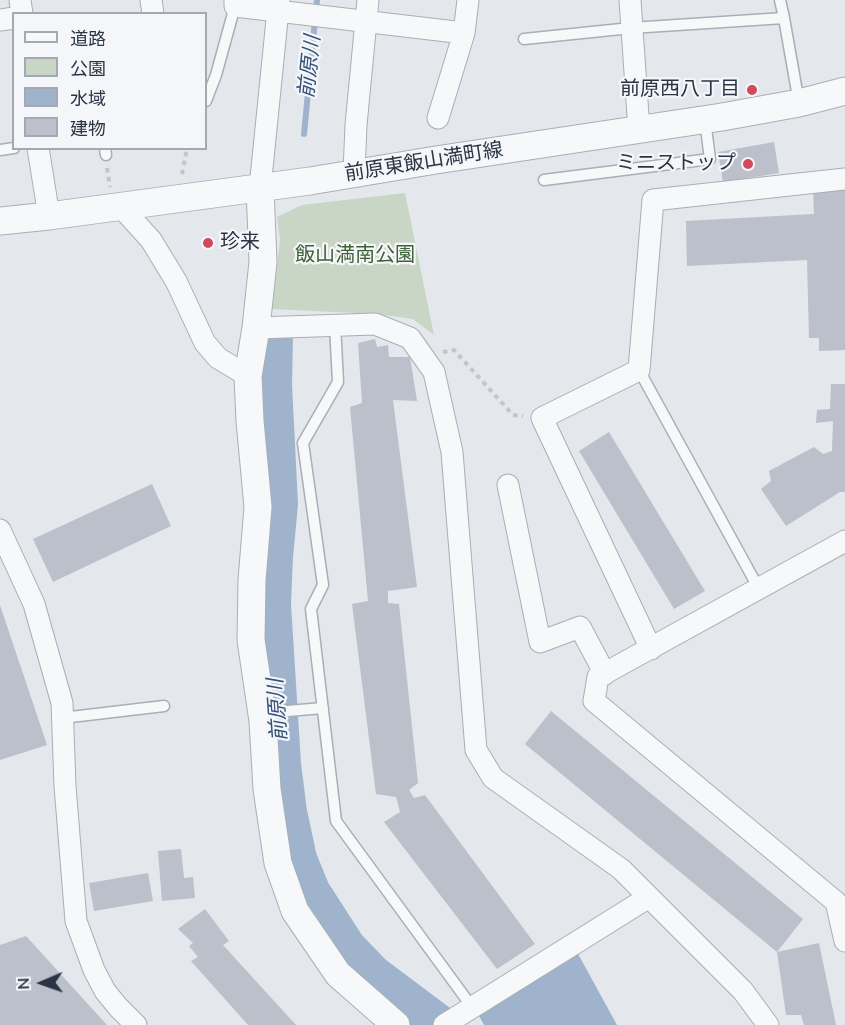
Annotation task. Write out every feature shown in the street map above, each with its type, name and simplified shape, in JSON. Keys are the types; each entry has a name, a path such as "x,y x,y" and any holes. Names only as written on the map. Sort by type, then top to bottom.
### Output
{"street":[{"path":"438,117 464,33 468,0"},
{"path":"630,0 639,130"},
{"path":"235,3 367,10 464,33"},
{"path":"279,5 260,188 262,262 256,328 248,376 258,507 252,580 251,640 262,713 267,789 278,863 295,910 338,974 396,1025"},
{"path":"354,173 356,125 367,10"},
{"name":"前原東飯山満町線","path":"0,221 260,188 705,120 799,103 845,91"},
{"path":"38,150 49,216"},
{"path":"651,649 542,417 639,370 653,200 845,179"},
{"path":"121,207 151,240 176,281 205,343 218,358 248,376"},
{"path":"256,328 375,324 410,338 434,372 452,452 476,750 493,778 621,869 742,991 768,1025"},
{"path":"508,485 540,642 580,627 605,674"},
{"path":"0,530 34,604 62,703 65,786 76,921 94,970 105,991 136,1025"},
{"path":"845,541 598,677 594,701 840,901 845,941"},
{"path":"444,1025 649,897"}],"lane":[{"path":"780,0 799,103"},
{"path":"207,98 216,75 235,3"},
{"path":"524,39 631,28 784,18"},
{"path":"544,180 710,159 705,120"},
{"path":"335,325 338,382 303,444 323,585 311,609 336,821 472,1007"},
{"path":"639,370 759,589"},
{"path":"62,718 164,706"},
{"path":"262,713 323,708"}],"path":[{"path":"181,178 187,150"},
{"path":"454,350 513,415"}],"green space":[{"name":"飯山満南公園","path":"405,193 434,335 413,319 377,314 272,309 280,240 277,217 302,205"}],"water":[{"path":"577,952 617,1025 484,1025 477,1012"}],"building":[{"path":"774,142 779,173 723,182 718,152"},
{"path":"845,188 845,350 819,351 819,338 809,338 807,260 687,266 686,221 814,214 813,190"},
{"path":"375,339 377,347 388,345 389,357 410,357 417,401 393,400 417,587 388,591 388,603 399,604 418,783 409,790 414,798 425,795 535,944 497,969 384,822 400,812 396,797 376,794 352,604 368,601 350,407 362,403 358,343"},
{"path":"831,384 845,384 845,492 840,492 786,526 761,489 771,481 769,471 814,447 823,454 832,451 833,421 816,423 817,410 830,409"},
{"path":"609,432 705,591 674,609 579,451"},
{"path":"152,484 171,526 53,582 33,539"},
{"path":"0,605 47,745 0,760"},
{"path":"551,711 803,919 777,952 525,744"},
{"path":"181,849 184,878 193,877 195,898 162,901 158,851"},
{"path":"148,873 153,901 94,911 89,883"},
{"path":"205,909 229,941 223,945 296,1025 248,1025 191,961 198,957 189,946 193,943 178,929"},
{"path":"26,936 107,1025 0,1025 0,945"},
{"path":"819,943 836,1025 804,1025 801,1015 786,1015 777,952"}],"waterway":[{"name":"前原川","path":"304,134 317,0"},
{"name":"前原川","path":"274,337 273,385 279,504 272,605 282,764 288,812 298,859 311,891 347,947 373,974 441,1025"}],"place":[{"name":"前原西八丁目","path":"752,90"},
{"name":"ミニストップ","path":"748,164"},
{"name":"珍来","path":"208,243"}]}
